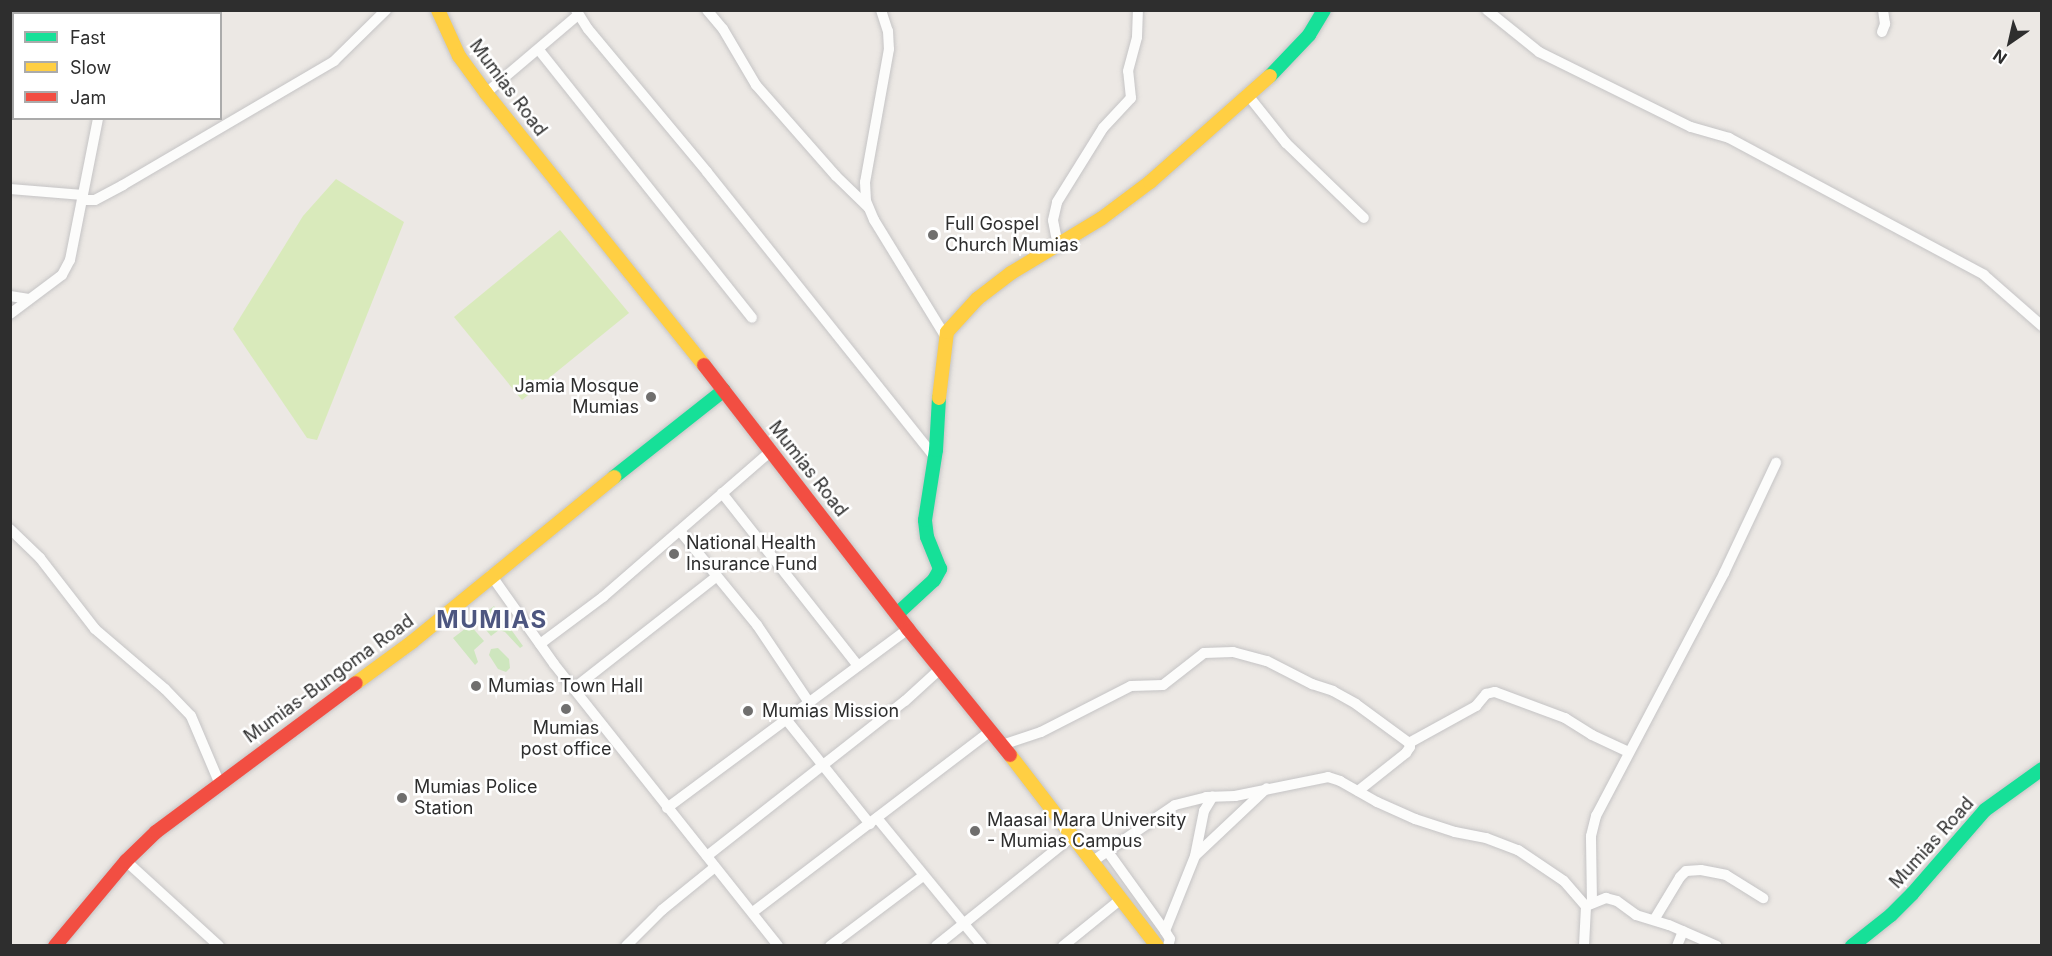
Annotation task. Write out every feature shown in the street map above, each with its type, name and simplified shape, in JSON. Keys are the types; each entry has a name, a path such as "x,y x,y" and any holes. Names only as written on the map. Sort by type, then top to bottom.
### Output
{"street":[{"path":"10,189 95,200 334,61 386,10"},
{"name":"Mumias Road","path":"438,10 459,56 486,93 724,390 908,629 1002,745 1157,945"},
{"path":"707,10 723,29 756,85 836,176 868,207 945,336"},
{"path":"868,207 865,182 889,49 888,32 881,10"},
{"path":"1058,246 1053,214 1057,202 1103,128 1131,98 1128,71 1137,37 1138,10"},
{"path":"897,614 934,580 940,569 925,526 935,458 940,365 945,336 952,325 1011,273 1102,218 1150,182 1298,49 1324,10"},
{"path":"1487,10 1539,52 1691,127 1729,138 1984,275 2042,326"},
{"path":"1882,32 1885,24 1883,10"},
{"path":"486,93 539,50 577,13 935,458"},
{"path":"539,50 752,318"},
{"path":"1247,94 1286,143 1364,218"},
{"path":"10,314 62,275 70,260 98,120"},
{"path":"10,296 29,299"},
{"name":"Mumias-Bungoma Road","path":"55,945 126,861 156,832 219,782 412,642 491,575 724,390"},
{"path":"540,644 680,531 771,451"},
{"path":"1584,945 1589,904 1593,825 1605,796 1724,573 1776,463"},
{"path":"722,493 858,666"},
{"path":"10,529 40,558 95,629 187,710 195,721 219,782"},
{"path":"680,531 757,625 808,701"},
{"path":"491,575 573,689 778,945"},
{"path":"573,689 717,576"},
{"path":"667,808 785,718 908,629"},
{"path":"1002,745 1041,732 1131,686 1163,685 1198,656 1210,651 1225,651 1266,661 1333,692 1356,704 1408,743 1410,747 1406,753 1358,791"},
{"path":"707,856 905,701 940,669"},
{"path":"1408,743 1476,706 1486,694 1495,692 1565,718 1592,735 1628,752"},
{"path":"785,718 823,765 982,945"},
{"path":"753,912 991,732"},
{"name":"Mumias Road","path":"1852,945 1905,901 1985,810 2042,769"},
{"path":"1093,861 1174,805 1213,796 1235,796 1267,788 1304,784 1328,777 1422,822 1486,838 1518,850 1564,880 1589,904"},
{"path":"1195,856 1267,788"},
{"path":"1166,931 1195,856 1204,811 1213,796"},
{"path":"936,945 1073,836"},
{"path":"1108,852 1166,931 1170,939 1168,945"},
{"path":"126,861 219,945"},
{"path":"626,945 662,910 715,867"},
{"path":"1654,920 1686,871 1701,870 1725,875 1763,898"},
{"path":"830,945 923,876"},
{"path":"1589,904 1606,898 1617,901 1636,915 1717,945"},
{"path":"1063,945 1121,899"},
{"path":"1677,945 1683,931"}],"green space":[{"path":"336,179 404,222 317,440 307,438 233,329 303,216"},
{"path":"560,230 629,313 522,400 454,317"},
{"path":"494,606 523,646 520,648 505,632 499,630 491,636 477,619"},
{"path":"470,625 484,641 474,650 478,662 475,665 453,638"},
{"path":"498,648 509,659 510,668 506,672 498,669 489,655 491,649"}],"traffic: fast":[{"path":"1270,76 1309,35 1324,10"},
{"path":"614,477 724,390"},
{"path":"897,614 934,580 940,569 927,537 925,520 936,450 939,398"},
{"path":"1852,946 1891,915 1912,894 1985,810 2042,769"}],"traffic: slow":[{"path":"438,10 459,56 486,93 704,365"},
{"path":"939,398 947,332 977,299 1011,273 1102,218 1150,182 1270,76"},
{"path":"356,683 412,642 614,477"},
{"path":"1010,755 1157,946"}],"traffic: jam":[{"path":"704,365 908,629 1010,755"},
{"path":"55,946 126,861 156,832 356,683"}],"place":[{"name":"Full Gospel Church Mumias","path":"933,235"},
{"name":"Jamia Mosque Mumias","path":"651,397"},
{"name":"National Health Insurance Fund","path":"674,554"},
{"name":"Mumias Town Hall","path":"476,686"},
{"name":"Mumias post office","path":"566,709"},
{"name":"Mumias Mission","path":"748,711"},
{"name":"Mumias Police Station","path":"402,798"},
{"name":"Maasai Mara University - Mumias Campus","path":"975,831"}],"district":[{"name":"MUMIAS","path":"492,620"}]}
